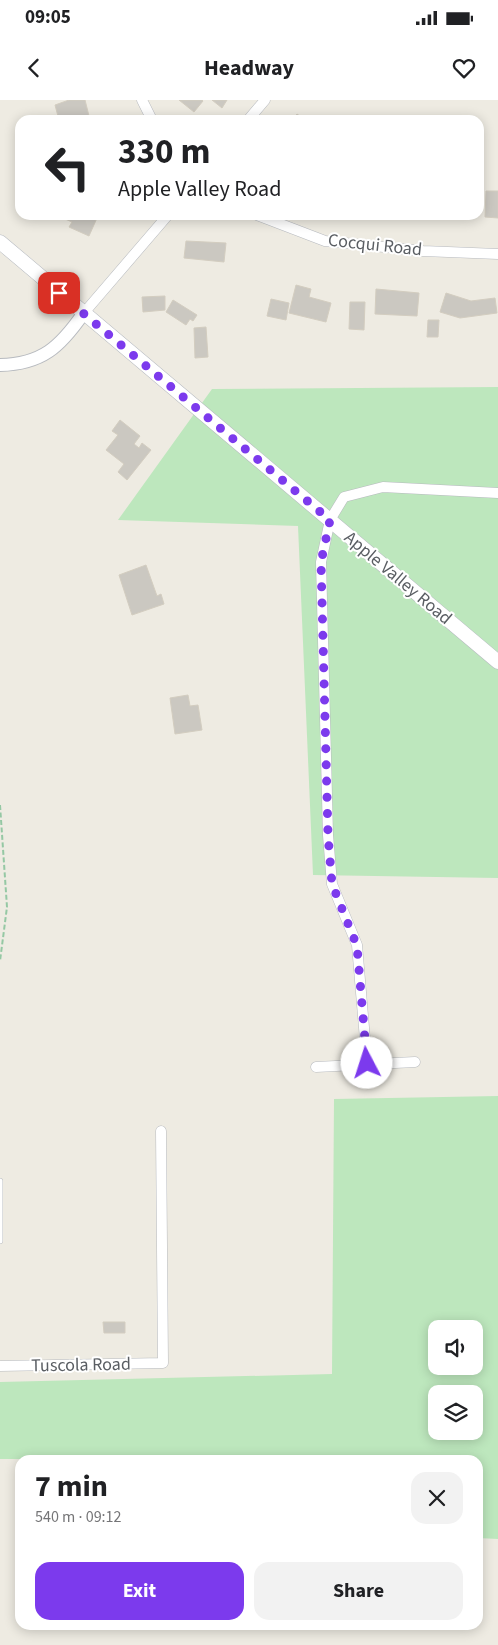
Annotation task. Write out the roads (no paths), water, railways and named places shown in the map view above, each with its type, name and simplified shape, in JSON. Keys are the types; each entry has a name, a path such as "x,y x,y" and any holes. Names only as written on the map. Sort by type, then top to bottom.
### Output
{"main road":[{"name":"Apple Valley Road","path":"0,242 83,314 498,662"}],"street":[{"path":"142,100 150,115"},
{"path":"252,115 265,100"},
{"path":"0,365 26,362 51,351 70,332 83,314 164,220"},
{"name":"Cocqui Road","path":"270,220 325,241 423,251 498,254"},
{"path":"367,1063 357,946 332,884 328,835 321,562 330,520 344,498 383,487 498,493"},
{"path":"316,1067 415,1062"},
{"name":"Tuscola Road","path":"0,1366 162,1364 161,1131"}],"lane":[{"path":"0,1181 0,1241"}]}
